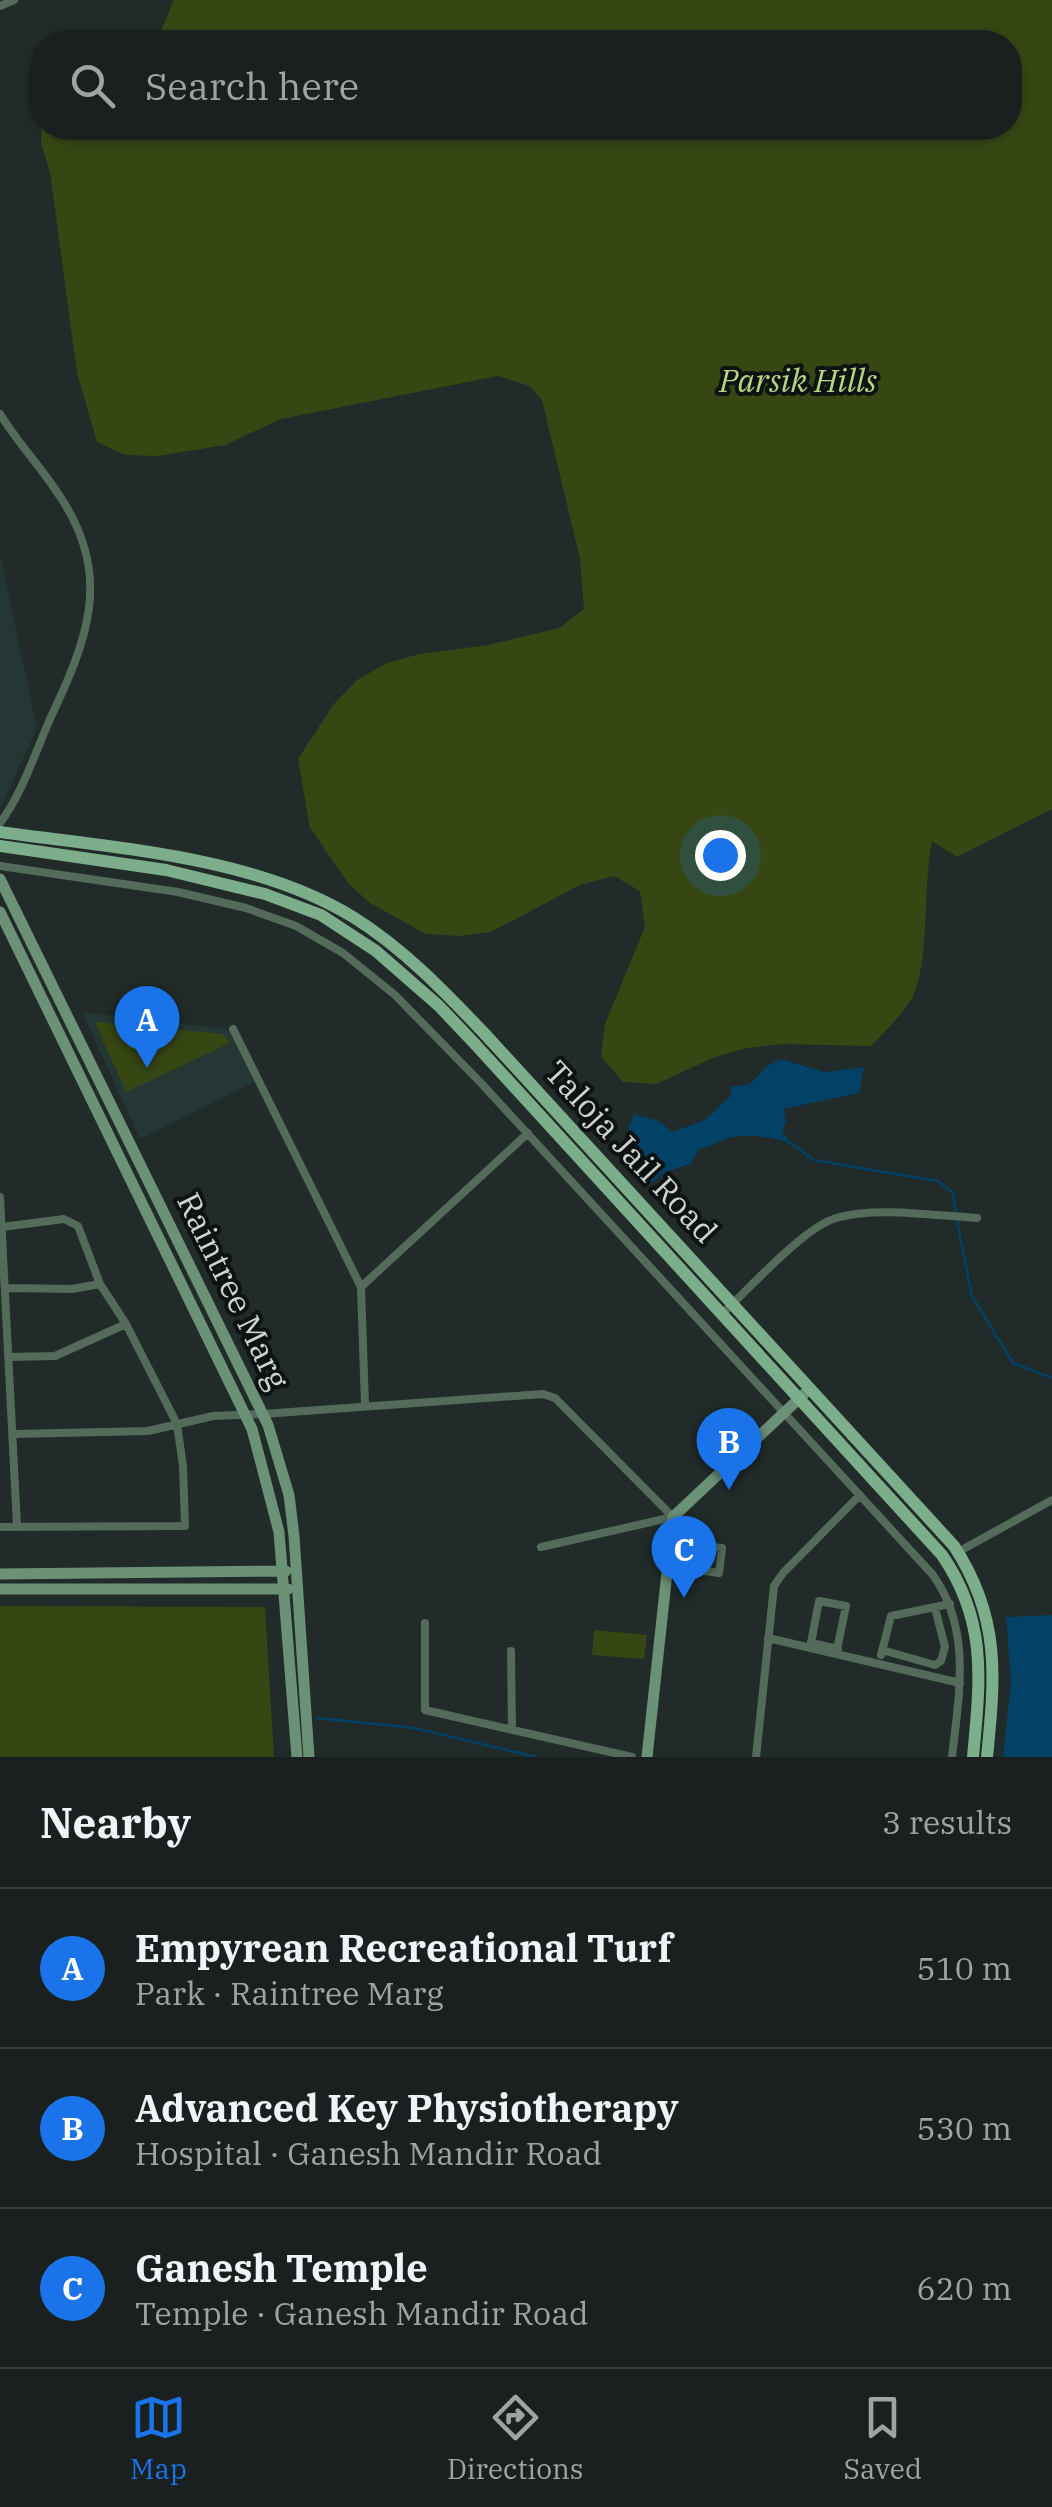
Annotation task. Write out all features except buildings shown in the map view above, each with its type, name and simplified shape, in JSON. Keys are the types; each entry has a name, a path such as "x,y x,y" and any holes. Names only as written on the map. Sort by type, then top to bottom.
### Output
{"main road":[{"name":"Taloja Jail Road","path":"0,832 156,854 298,890 354,917 414,962 449,996 805,1392 958,1552 986,1612 994,1656 988,1757"},
{"name":"Taloja Jail Road","path":"0,846 205,879 294,904 346,929 439,1006 728,1308"},
{"name":"Raintree Marg","path":"1,885 263,1414 289,1495 298,1588 299,1712"},
{"name":"Raintree Marg","path":"0,912 252,1429 279,1532 302,1752"},
{"name":"Taloja Jail Road","path":"805,1392 929,1538 956,1578 972,1616 980,1657 973,1757"},
{"path":"647,1757 673,1517 805,1392"},
{"path":"0,1574 297,1572"},
{"path":"0,1589 298,1588"}],"street":[{"path":"0,6 14,0"},
{"path":"0,414 61,496 82,543 91,582 90,621 79,656 0,823"},
{"path":"0,866 178,892 246,908 296,926 343,954 395,995 528,1133 924,1564 950,1604 960,1646 952,1757"},
{"path":"233,1029 361,1287 365,1405"},
{"path":"361,1287 528,1133"},
{"path":"0,1197 17,1525"},
{"path":"728,1308 810,1232 834,1218 863,1213 977,1218"},
{"path":"0,1526 185,1526 184,1466 177,1424 126,1324 100,1284 78,1226 59,1220 2,1228"},
{"path":"5,1288 72,1289 100,1284"},
{"path":"9,1358 55,1356 126,1324"},
{"path":"14,1434 148,1431 243,1412 263,1414 543,1394 555,1398 673,1517"},
{"path":"756,1757 777,1580 860,1494"},
{"path":"958,1552 1052,1500"},
{"path":"541,1547 673,1517"},
{"path":"668,1566 719,1573 722,1548 670,1542"},
{"path":"684,1569 686,1544"},
{"path":"810,1646 820,1601 833,1603 846,1606 837,1651"},
{"path":"878,1664 890,1616 950,1604"},
{"path":"882,1650 935,1665 941,1662 945,1647 934,1608"},
{"path":"425,1623 424,1710 632,1757"},
{"path":"768,1638 837,1651 960,1683"},
{"path":"512,1652 512,1730"}],"shaded area":[{"path":"0,555 37,728 0,809"},
{"path":"82,1012 226,1029 237,1038 258,1080 140,1139"}],"green space":[{"name":"Parsik Hills","path":"174,0 1052,0 1052,809 957,857 932,841 918,984 903,1011 871,1046 782,1044 747,1048 715,1057 656,1084 623,1082 601,1057 605,1024 645,927 640,891 614,876 580,885 491,932 459,936 426,934 370,903 349,884 310,828 298,759 333,705 357,680 387,663 559,628 584,609 580,559 542,400 530,386 498,376 281,419 225,445 158,456 125,455 97,442 77,373 50,172 41,140 1022,140 1022,30 161,30"},
{"path":"95,1022 223,1034 230,1043 126,1092"},
{"path":"0,1606 265,1607 274,1757 0,1757"},
{"path":"594,1630 647,1635 644,1659 592,1655"}],"water":[{"path":"781,1059 824,1072 864,1067 859,1093 783,1109 786,1121 782,1131 791,1144 738,1136 699,1149 691,1164 664,1172 648,1186 635,1175 629,1127 634,1114 659,1121 672,1132 705,1120 731,1095 731,1087 750,1084 767,1066"},
{"path":"1052,1615 1052,1757 1003,1757 1011,1682 1006,1617"}],"waterway":[{"path":"789,1142 814,1160 938,1181 953,1193 956,1213"},
{"path":"957,1221 972,1296 1013,1363 1052,1378"},
{"path":"317,1718 414,1728 536,1757"}],"place":[{"name":"Empyrean Recreational Turf","path":"147,1068"},
{"name":"Advanced Key Physiotherapy","path":"729,1490"},
{"name":"Ganesh Temple","path":"684,1598"}]}
